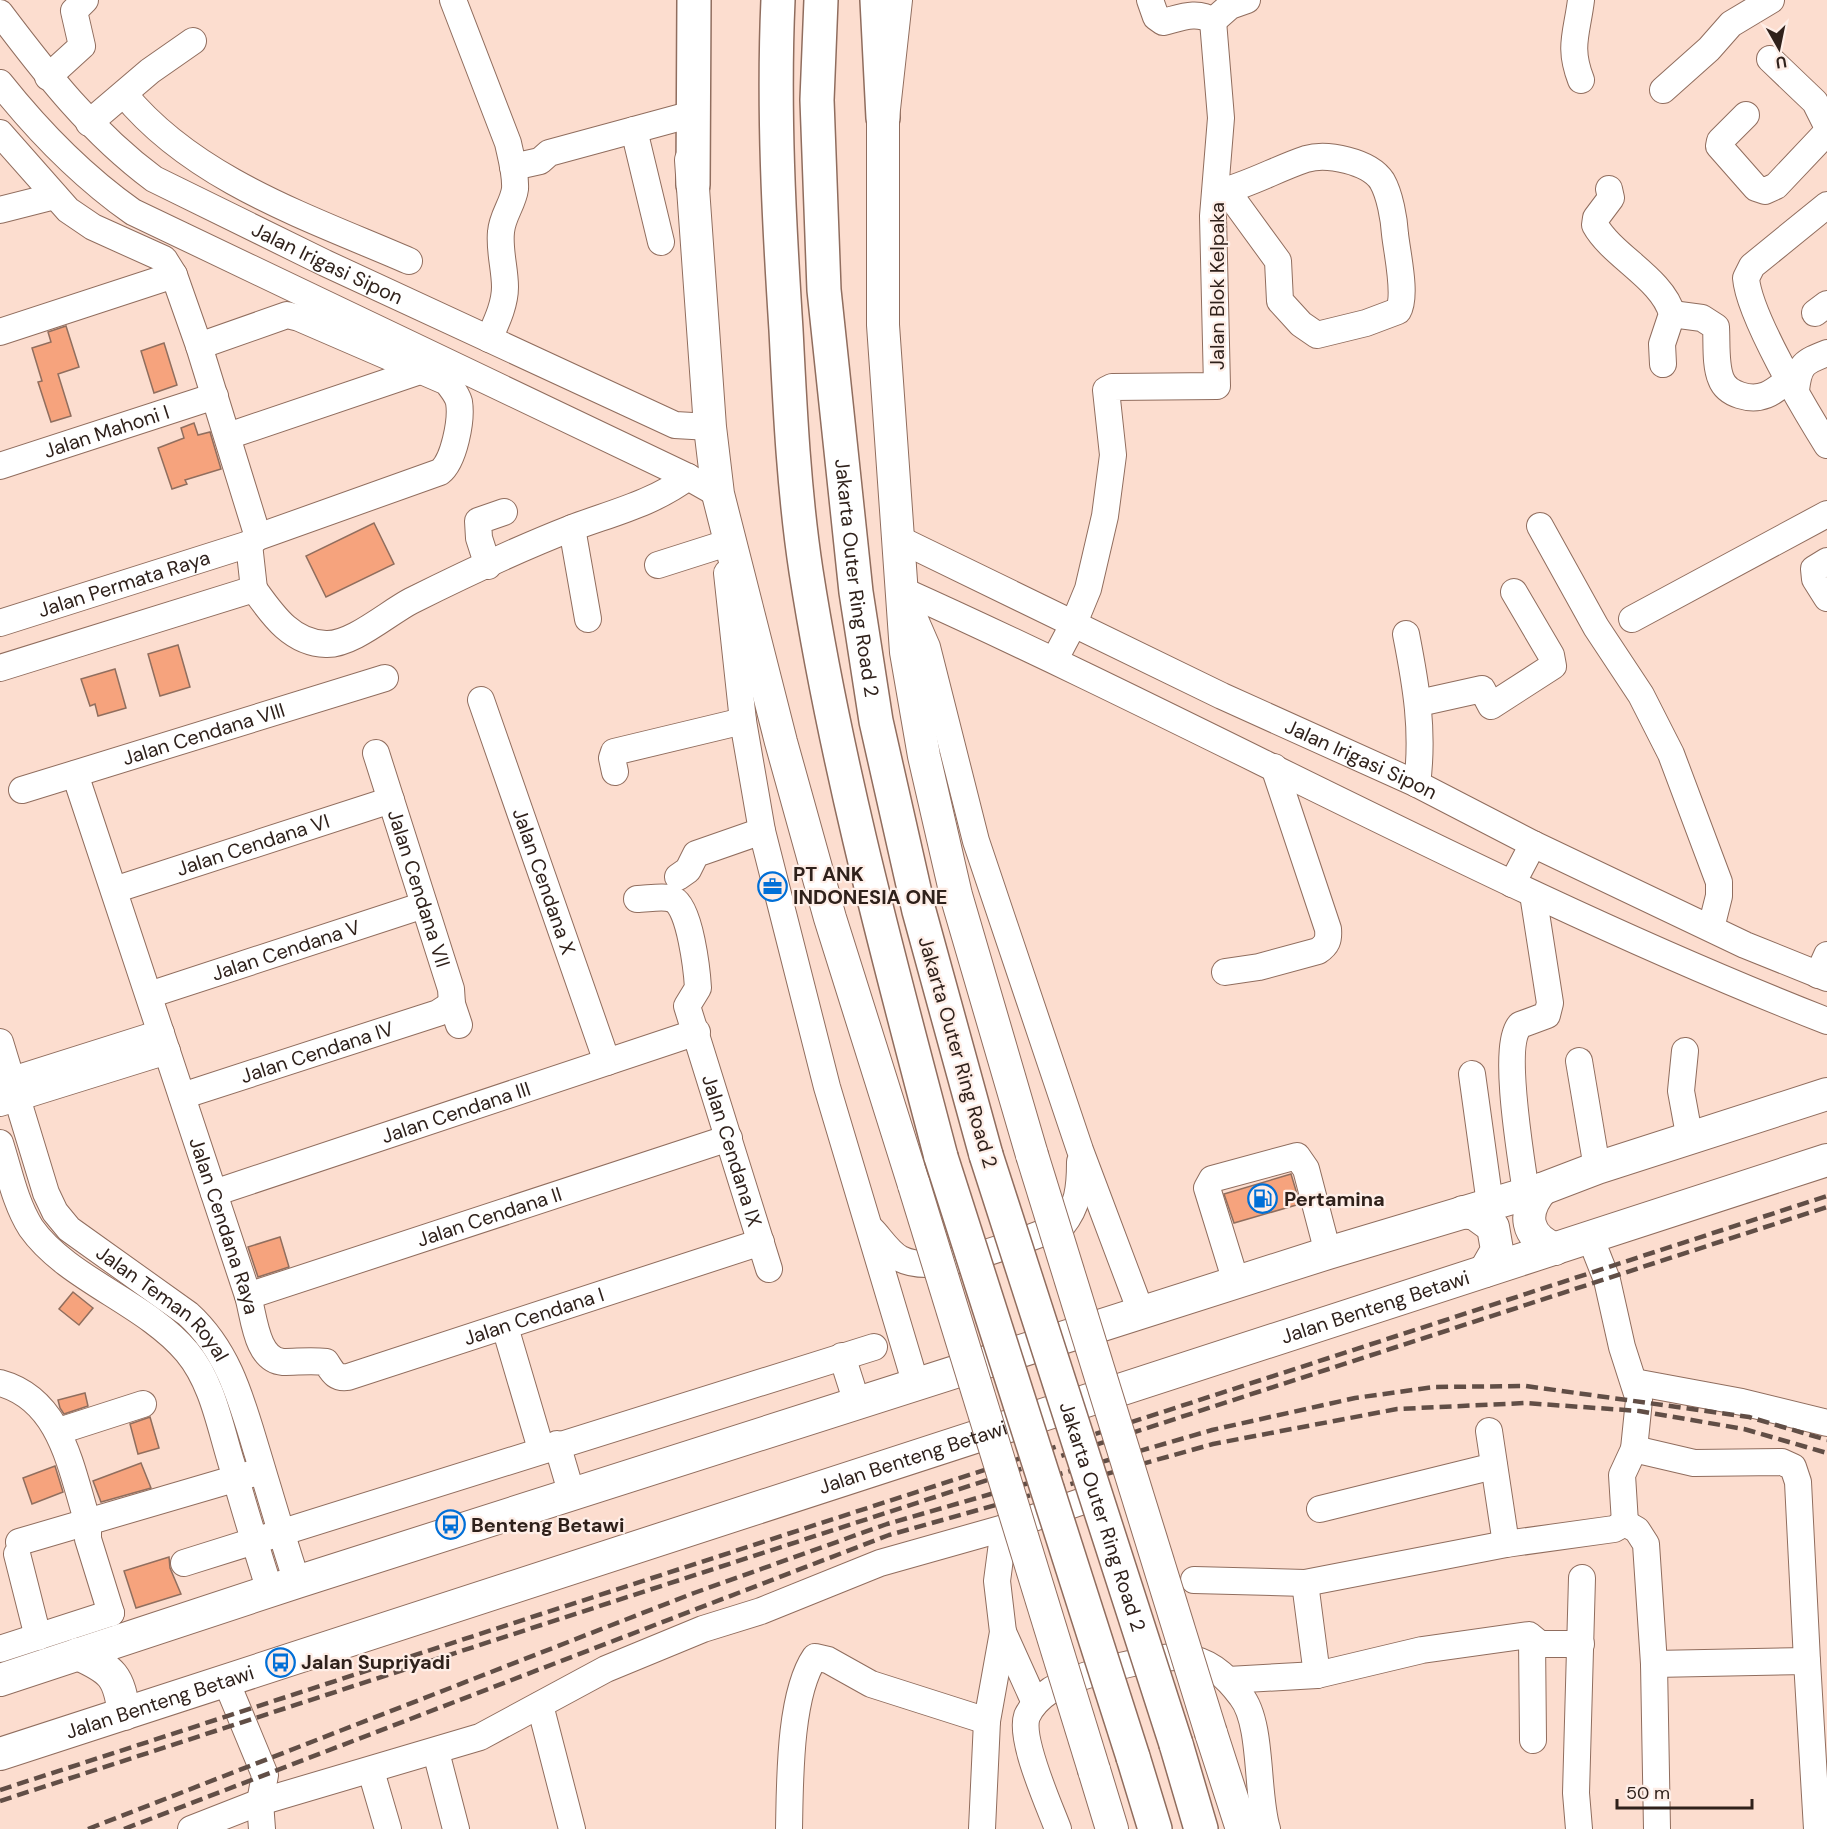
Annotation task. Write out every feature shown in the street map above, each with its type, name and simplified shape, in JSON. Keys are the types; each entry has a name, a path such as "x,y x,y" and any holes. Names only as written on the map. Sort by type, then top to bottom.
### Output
{"highway":[{"path":"693,185 694,0"},
{"path":"778,0 779,218 789,393 806,568 834,728 879,925 941,1157 1155,1829"},
{"name":"Jakarta Outer Ring Road 2","path":"821,0 817,100 824,290 856,592 876,721 919,911 986,1155 1176,1744 1201,1829"},
{"path":"877,0 883,118"}],"main road":[{"path":"681,0 711,435 708,485 830,918 1112,1829"},
{"path":"896,0 883,118 883,325 897,541 904,591 906,652 927,767 956,895 1032,1155 1242,1829"},
{"path":"0,1680 97,1633 142,1634 1141,1312 1534,1191 1598,1168 1827,1095"},
{"name":"Jalan Benteng Betawi","path":"0,1754 1827,1160"},
{"path":"1534,1191 1528,1218 1538,1240 1555,1249"},
{"path":"1477,1208 1475,1214 1493,1227 1497,1251 1485,1271"},
{"path":"97,1633 100,1664 113,1674 119,1685 124,1714"},
{"path":"142,1634 134,1651 132,1671 141,1688 157,1703"}],"street":[{"path":"48,77 82,46 74,11 85,0"},
{"path":"453,0 508,143 513,167 515,189 502,222 500,238 505,288 501,312 489,339"},
{"path":"1150,0 1156,17 1162,22 1194,14 1204,14 1213,21 1230,6 1247,0"},
{"path":"1581,0 1572,45 1574,63 1581,80"},
{"path":"1663,90 1709,49 1731,24 1771,0"},
{"name":"Jalan Irigasi Sipon","path":"0,13 48,77 89,123 131,162 154,179 325,263 675,425 711,435"},
{"name":"Jalan Blok Kelpaka","path":"1056,657 1073,625 1094,570 1113,470 1106,390 1112,387 1211,388 1217,386 1213,271 1221,192 1221,118 1213,21"},
{"path":"89,123 150,71 193,41"},
{"path":"1770,59 1815,102 1827,126"},
{"name":"Jalan Irigasi Sipon","path":"0,83 64,156 104,192 133,212 708,485"},
{"path":"124,94 162,135 207,166 263,196 409,261"},
{"path":"513,167 540,161 549,153 689,115"},
{"path":"1746,115 1720,141 1719,146 1756,188 1766,190 1776,186 1827,132"},
{"path":"634,129 661,242"},
{"path":"0,133 68,210 93,227 164,259 174,275 228,436 253,540 254,588 276,621 303,639 327,644 346,640 409,602 572,528 708,485 723,544 743,722 762,831 827,1087 916,1385"},
{"path":"1338,157 1355,162 1374,174 1382,181 1394,224 1402,296 1398,311 1366,323 1317,335 1301,324 1280,301 1278,261 1221,192 1308,158 1338,157"},
{"path":"1609,189 1611,198 1594,221 1596,228 1657,290 1672,314"},
{"path":"0,210 55,196"},
{"path":"1827,205 1752,266 1746,278 1751,302 1827,445"},
{"path":"325,263 348,235"},
{"path":"0,332 174,275"},
{"path":"1663,363 1662,344 1672,314"},
{"path":"1672,314 1702,318 1716,327 1720,378 1725,387 1749,397 1766,395 1793,384 1805,362 1827,353"},
{"path":"199,346 287,315 299,318 420,371"},
{"path":"228,436 420,371"},
{"name":"Jalan Permata Raya","path":"0,623 253,540 440,472 448,465 453,453 459,404 456,393 447,382 420,371"},
{"name":"Jalan Mahoni I","path":"0,466 215,396"},
{"path":"488,566 479,538 478,521 504,512"},
{"path":"1632,619 1827,514"},
{"path":"1540,526 1596,627 1641,695 1671,754 1719,882 1719,896 1711,928"},
{"path":"572,528 588,619"},
{"name":"Jalan Irigasi Sipon","path":"897,541 1222,696 1417,784 1525,870 1726,981 1827,1021"},
{"path":"658,565 723,544"},
{"path":"1827,561 1814,569 1815,579 1827,598"},
{"path":"0,668 254,588"},
{"path":"904,591 927,647 976,841 1080,1150 1141,1312"},
{"name":"Jalan Irigasi Sipon","path":"904,591 1056,657 1274,767 1525,870 1711,928 1824,969"},
{"path":"1419,703 1482,689 1491,706 1553,666 1551,655 1514,592"},
{"path":"1406,634 1419,703 1420,751 1417,784"},
{"name":"Jalan Cendana VIII","path":"22,790 346,682 385,678"},
{"name":"Jalan Cendana X","path":"481,700 607,1062"},
{"path":"615,772 612,758 614,752 743,722"},
{"name":"Jalan Cendana VII","path":"375,753 451,989 456,1014"},
{"path":"1225,972 1259,967 1318,951 1325,946 1329,938 1328,929 1274,767"},
{"name":"Jalan Cendana Raya","path":"75,774 248,1296 263,1349 270,1358 280,1362 310,1359"},
{"name":"Jalan Cendana VI","path":"114,890 391,800"},
{"path":"678,877 688,870 696,854 762,831"},
{"path":"1525,870 1550,1003 1547,1015 1520,1025 1516,1034 1512,1088 1534,1191"},
{"name":"Jalan Cendana IX","path":"637,899 672,899 680,904 697,968 699,988 687,1006 697,1032 769,1269"},
{"name":"Jalan Cendana V","path":"148,995 424,905"},
{"name":"Jalan Cendana IV","path":"182,1096 438,1012 456,1014"},
{"name":"Jalan Cendana III","path":"214,1193 697,1032"},
{"name":"Jalan Teman Royal","path":"0,1042 7,1091 55,1212 69,1229 201,1325 231,1371 277,1520 283,1587"},
{"path":"7,1091 164,1042"},
{"path":"1685,1051 1681,1091 1690,1140"},
{"path":"1579,1061 1598,1168"},
{"path":"1472,1074 1477,1208"},
{"name":"Jalan Cendana II","path":"248,1296 729,1138"},
{"name":"Jalan Teman Royal","path":"0,1143 18,1200 30,1225 49,1248 162,1328 188,1353 208,1387 250,1529 283,1587"},
{"path":"870,1227 900,1259 924,1266 948,1264 1062,1226 1073,1212 1080,1191 1080,1150"},
{"path":"1236,1282 1207,1188 1212,1179 1297,1156 1306,1169 1328,1253"},
{"path":"18,1200 46,1193"},
{"path":"1590,1237 1607,1280 1634,1382 1639,1411 1634,1449 1622,1475 1625,1523"},
{"name":"Jalan Cendana I","path":"310,1359 326,1362 340,1378 348,1377 761,1242"},
{"path":"505,1327 524,1391 572,1495"},
{"path":"184,1563 250,1529 277,1520 549,1447 874,1347"},
{"path":"842,1356 857,1403"},
{"path":"1634,1382 1742,1401 1827,1423"},
{"path":"0,1383 11,1386 33,1399 50,1416 58,1431 88,1523 97,1633 38,1637 0,1649"},
{"path":"58,1431 143,1404"},
{"path":"1489,1431 1506,1544"},
{"path":"1634,1449 1694,1463 1770,1462 1793,1467 1798,1482 1807,1661 1810,1666 1819,1726 1820,1818"},
{"path":"1320,1509 1494,1466"},
{"path":"38,1637 18,1548 88,1523 263,1470"},
{"path":"191,1829 260,1802 436,1752 480,1737 606,1669 703,1629 761,1611 880,1563 1004,1528 1092,1498"},
{"path":"1194,1580 1305,1583 1506,1544 1614,1529 1625,1523"},
{"path":"1625,1523 1637,1530 1646,1544 1654,1664 1657,1829"},
{"path":"982,1829 987,1721 1003,1632 997,1581 1004,1528"},
{"path":"1579,1829 1576,1793 1582,1578"},
{"path":"1305,1583 1317,1675"},
{"path":"1003,1632 1035,1703"},
{"path":"1228,1680 1317,1675 1422,1650 1528,1635 1540,1644 1581,1644"},
{"path":"1532,1639 1533,1740"},
{"path":"789,1829 794,1732 800,1699 815,1657 828,1660 871,1684 987,1721"},
{"path":"1058,1829 1032,1760 1027,1736 1027,1718 1035,1703 1051,1690 1069,1682 1161,1657 1188,1658 1205,1663 1228,1680 1244,1698 1253,1727 1267,1829"},
{"path":"1654,1664 1807,1661"},
{"path":"226,1681 265,1775 260,1802 262,1829"},
{"path":"540,1704 572,1829"},
{"path":"436,1752 456,1829"},
{"path":"371,1771 388,1829"}],"building":[{"path":"66,326 79,367 58,374 71,416 51,422 38,382 42,381 32,348 51,342 48,332"},
{"path":"164,343 177,385 154,393 141,351"},
{"path":"194,423 198,435 210,432 221,469 185,480 187,484 172,489 158,448 184,438 181,428"},
{"path":"374,523 394,564 326,597 306,556"},
{"path":"178,645 190,687 160,696 148,654"},
{"path":"115,669 126,708 98,716 95,704 90,706 81,679"},
{"name":"Pertamina","path":"1291,1174 1300,1204 1234,1223 1224,1194"},
{"path":"280,1237 289,1267 258,1277 248,1247"},
{"path":"73,1292 93,1308 79,1325 59,1309"},
{"path":"85,1393 88,1406 64,1414 58,1400"},
{"path":"150,1417 159,1448 138,1454 130,1424"},
{"path":"141,1463 151,1488 101,1502 93,1481"},
{"path":"55,1466 63,1492 32,1504 23,1478"},
{"path":"169,1557 170,1568 181,1594 136,1608 124,1571"}],"railway":[{"path":"0,1790 1827,1196"},
{"path":"0,1801 1827,1207"},
{"path":"88,1829 694,1593 887,1524 1212,1430 1355,1398 1434,1387 1526,1386 1749,1417 1827,1440"},
{"path":"124,1829 889,1535 1213,1444 1397,1409 1525,1403 1639,1411 1744,1429 1827,1453"}],"place":[{"name":"PT ANK INDONESIA ONE","path":"772,886"},
{"name":"Pertamina","path":"1263,1199"},
{"name":"Benteng Betawi","path":"450,1525"},
{"name":"Jalan Supriyadi","path":"280,1662"}]}
